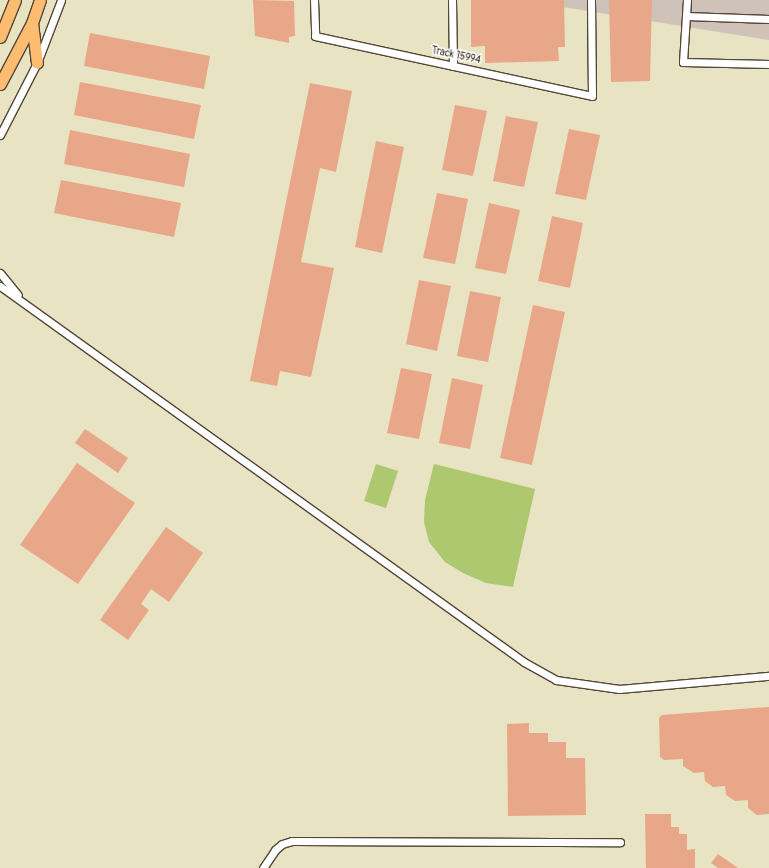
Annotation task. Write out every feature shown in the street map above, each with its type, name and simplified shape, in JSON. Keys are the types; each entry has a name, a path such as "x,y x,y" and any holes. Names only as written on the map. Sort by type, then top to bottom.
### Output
{"main road":[{"path":"0,37 15,0"},
{"path":"0,84 32,23 40,0"},
{"path":"32,23 37,62"}],"street":[{"path":"0,134 37,62 61,0"},
{"name":"Track 15994","path":"314,0 315,36 592,96 591,0"},
{"path":"452,0 453,66"},
{"path":"687,0 683,62 769,64"},
{"path":"686,16 769,19"},
{"path":"0,273 24,303"},
{"path":"0,286 524,662 556,680 619,689 769,676"},
{"path":"263,868 275,850 282,844 292,841 620,842"}],"shaded area":[{"path":"519,0 769,0 769,40"}],"green space":[{"path":"376,464 398,471 386,508 364,501"},
{"path":"434,464 535,489 513,587 486,583 463,573 445,562 429,542 424,522 425,500"}],"building":[{"path":"253,0 294,1 295,36 289,37 289,43 255,36"},
{"path":"471,0 564,0 565,47 558,47 559,61 485,63 485,46 471,47"},
{"path":"609,0 652,0 650,81 611,82"},
{"path":"90,33 210,56 204,89 84,66"},
{"path":"80,82 201,105 194,139 74,115"},
{"path":"310,83 352,91 336,172 320,168 301,262 334,268 311,377 280,371 277,386 250,381"},
{"path":"455,105 487,111 473,176 442,170"},
{"path":"506,116 538,122 524,187 493,181"},
{"path":"569,129 600,135 586,200 555,194"},
{"path":"70,130 190,154 184,187 64,164"},
{"path":"376,141 404,147 382,253 355,247"},
{"path":"61,180 181,203 174,237 54,213"},
{"path":"437,193 468,199 455,264 423,258"},
{"path":"489,203 520,210 506,274 475,268"},
{"path":"552,216 583,223 570,288 538,281"},
{"path":"419,280 451,286 437,351 406,344"},
{"path":"470,291 501,297 488,362 457,356"},
{"path":"533,305 565,312 532,465 500,458"},
{"path":"401,368 432,374 419,439 387,433"},
{"path":"452,378 483,385 470,449 439,443"},
{"path":"85,429 128,458 118,473 75,443"},
{"path":"77,463 135,503 78,584 20,545"},
{"path":"166,527 203,553 169,602 151,589 141,604 149,610 128,640 100,620"},
{"path":"769,707 769,814 757,815 748,808 748,800 735,801 726,795 725,786 713,787 705,781 704,772 694,773 683,766 683,759 664,760 660,757 659,718 662,715"},
{"path":"529,723 529,733 548,733 548,742 566,742 566,758 585,758 586,815 508,816 507,724"},
{"path":"645,814 671,814 671,827 679,827 679,834 687,834 687,850 695,849 695,868 646,868"},
{"path":"718,854 738,868 718,868 711,863"}]}
